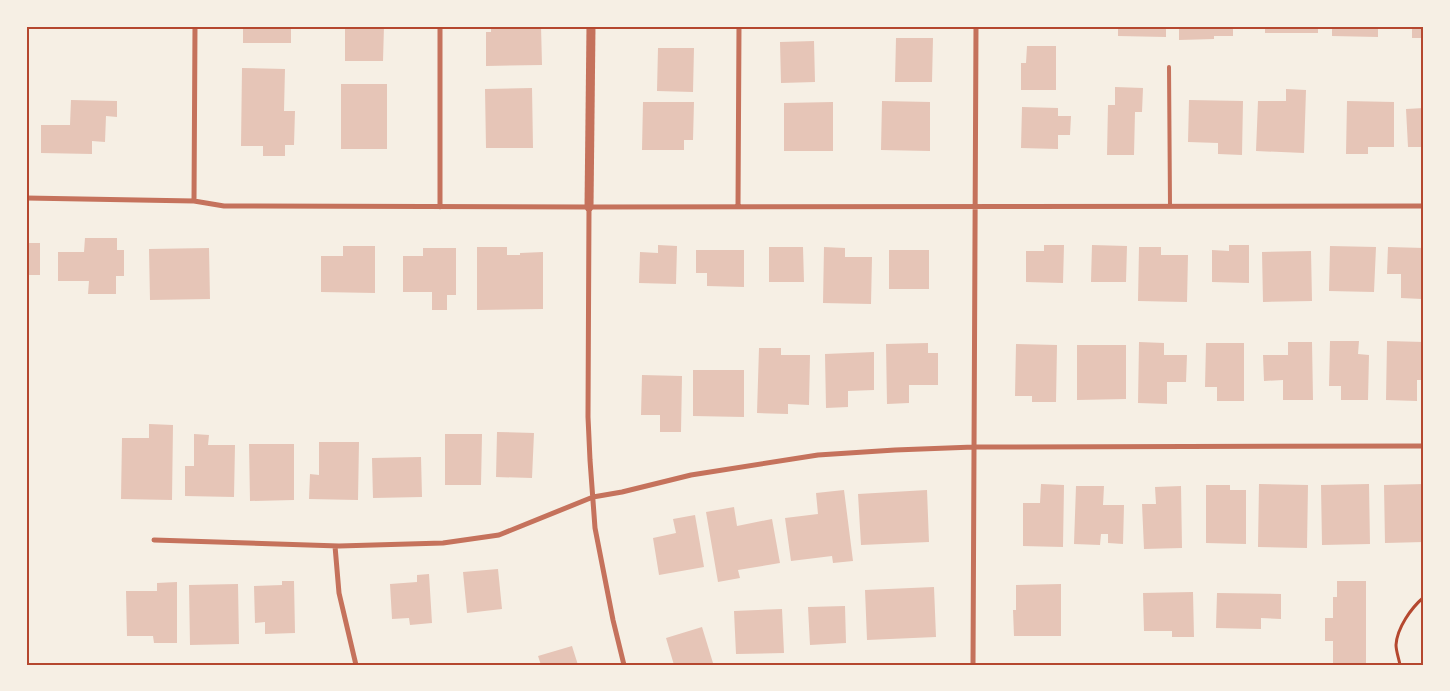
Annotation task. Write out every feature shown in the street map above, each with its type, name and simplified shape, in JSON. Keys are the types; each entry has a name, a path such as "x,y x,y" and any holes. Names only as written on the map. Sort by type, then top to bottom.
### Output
{"street":[{"path":"194,200 195,26"},
{"path":"440,26 440,207"},
{"path":"591,26 588,417 597,537 624,665"},
{"path":"738,207 739,26"},
{"path":"973,665 976,26"},
{"path":"26,198 194,200 224,206 1424,206"},
{"path":"154,540 335,546 443,544 499,535 593,496 622,492 691,475 818,455 974,447 1424,446"},
{"path":"335,546 340,593 356,665"}],"lane":[{"path":"1169,67 1170,206"}],"path":[{"path":"1400,665 1396,645 1400,631 1406,617 1424,597"}],"building":[{"path":"243,26 291,26 291,43 243,43"},
{"path":"345,26 384,26 383,61 345,61"},
{"path":"491,26 541,26 542,65 486,66 486,32 491,32"},
{"path":"1118,26 1166,26 1166,37 1118,36"},
{"path":"1179,26 1233,26 1233,36 1214,36 1214,39 1179,40"},
{"path":"1265,26 1318,26 1318,33 1265,33"},
{"path":"1332,26 1378,26 1378,37 1332,36"},
{"path":"1412,26 1424,26 1424,38 1412,38"},
{"path":"896,38 933,38 932,82 895,82"},
{"path":"814,41 815,82 781,83 780,42"},
{"path":"1027,46 1056,46 1056,90 1021,90 1021,63 1026,63"},
{"path":"658,48 694,48 693,92 657,91"},
{"path":"242,68 285,69 284,111 295,111 294,145 285,145 285,156 263,156 263,146 241,146"},
{"path":"341,84 387,84 387,149 341,149"},
{"path":"1115,87 1143,88 1142,112 1135,112 1134,155 1107,155 1108,105 1115,105"},
{"path":"532,88 533,148 486,148 485,89"},
{"path":"1286,89 1306,90 1304,153 1256,151 1258,101 1286,101"},
{"path":"71,100 117,101 117,117 106,116 105,142 92,141 92,154 41,153 41,125 70,125"},
{"path":"1189,100 1243,101 1242,155 1218,154 1218,143 1188,142"},
{"path":"882,101 930,102 930,151 881,150"},
{"path":"1347,101 1394,102 1394,147 1368,147 1368,154 1346,154"},
{"path":"643,102 694,102 693,140 684,140 684,150 642,150"},
{"path":"833,102 833,151 784,151 784,103"},
{"path":"1022,107 1058,108 1058,116 1071,116 1070,135 1058,135 1058,149 1021,148"},
{"path":"1424,108 1424,147 1408,147 1406,109"},
{"path":"85,238 117,238 117,250 124,250 124,276 116,276 116,294 88,294 89,281 58,281 58,252 84,252"},
{"path":"26,243 40,243 40,275 26,275"},
{"path":"658,245 677,246 676,284 639,283 640,252 658,253"},
{"path":"1044,245 1064,245 1063,283 1026,282 1026,251 1044,251"},
{"path":"1092,245 1127,246 1126,282 1091,282"},
{"path":"1229,245 1249,245 1249,283 1212,282 1212,250 1229,251"},
{"path":"343,246 375,246 375,293 321,292 321,256 343,256"},
{"path":"1330,246 1376,247 1374,292 1329,291"},
{"path":"477,247 507,247 507,255 543,252 543,309 477,310"},
{"path":"769,247 803,247 804,282 769,282"},
{"path":"824,247 845,248 845,257 872,257 871,304 823,303"},
{"path":"1139,247 1161,247 1161,255 1188,255 1187,302 1138,301"},
{"path":"1388,247 1424,248 1422,299 1401,298 1401,274 1387,274"},
{"path":"209,248 210,299 150,300 149,249"},
{"path":"423,248 456,248 456,295 447,295 447,310 432,310 432,292 403,292 403,256 423,256"},
{"path":"696,250 744,250 744,287 707,286 707,273 696,273"},
{"path":"889,250 929,250 929,289 889,289"},
{"path":"1311,251 1312,301 1263,302 1262,252"},
{"path":"1330,341 1359,341 1358,354 1369,355 1368,400 1341,400 1341,386 1329,386"},
{"path":"1387,341 1424,342 1424,380 1417,380 1417,401 1386,400"},
{"path":"1139,342 1164,343 1164,355 1187,355 1186,382 1167,382 1167,404 1138,403"},
{"path":"1288,342 1312,342 1313,400 1283,400 1283,380 1264,381 1263,355 1288,355"},
{"path":"928,343 928,353 938,353 938,385 909,385 909,403 887,404 886,344"},
{"path":"1206,343 1244,343 1244,401 1217,401 1217,387 1205,387"},
{"path":"1016,344 1057,345 1056,402 1032,402 1032,396 1015,396"},
{"path":"1077,345 1126,345 1126,399 1077,400"},
{"path":"759,348 781,348 781,355 810,355 809,405 788,404 788,414 757,413"},
{"path":"874,352 874,390 848,391 848,407 826,408 825,354"},
{"path":"693,370 744,370 744,417 693,416"},
{"path":"642,375 682,376 681,432 660,432 660,415 641,415"},
{"path":"149,424 173,425 172,500 121,499 122,438 149,438"},
{"path":"497,432 534,433 532,478 496,477"},
{"path":"194,434 209,435 208,445 235,445 234,497 185,496 185,466 194,466"},
{"path":"445,434 482,434 481,485 445,485"},
{"path":"319,442 359,442 358,500 309,499 310,474 319,475"},
{"path":"249,444 294,444 294,500 250,501"},
{"path":"421,457 422,497 373,498 372,458"},
{"path":"1041,484 1064,485 1063,547 1023,546 1023,503 1040,503"},
{"path":"1259,484 1308,485 1307,548 1258,547"},
{"path":"1369,484 1370,544 1322,545 1321,485"},
{"path":"1424,484 1424,542 1385,543 1384,485"},
{"path":"1206,485 1230,485 1230,490 1246,490 1246,544 1206,543"},
{"path":"1076,486 1104,486 1103,505 1124,505 1123,544 1108,543 1108,534 1101,534 1100,545 1074,544"},
{"path":"1181,486 1182,548 1144,549 1142,504 1156,504 1155,487"},
{"path":"844,490 853,561 833,563 832,556 791,561 785,518 818,514 816,493"},
{"path":"927,490 929,542 861,545 858,494"},
{"path":"734,507 737,526 772,519 780,563 738,570 740,578 718,582 706,512"},
{"path":"695,515 704,567 659,575 653,538 676,533 673,519"},
{"path":"498,569 502,609 467,613 463,572"},
{"path":"429,574 432,623 410,625 409,618 392,619 390,584 417,582 417,575"},
{"path":"282,581 294,581 295,633 265,634 265,622 255,623 254,586 282,585"},
{"path":"1337,581 1366,581 1366,665 1333,665 1333,641 1325,641 1325,618 1333,618 1333,597 1337,597"},
{"path":"177,582 177,643 154,643 153,636 127,636 126,591 157,591 157,583"},
{"path":"238,584 239,644 190,645 189,585"},
{"path":"1061,584 1061,636 1014,636 1013,610 1016,610 1016,585"},
{"path":"934,587 936,637 867,640 865,590"},
{"path":"1193,592 1194,637 1172,637 1172,631 1144,631 1143,593"},
{"path":"1217,593 1281,594 1281,619 1261,618 1261,629 1216,628"},
{"path":"845,606 846,643 810,645 808,607"},
{"path":"782,609 784,653 736,654 734,611"},
{"path":"702,627 713,663 674,665 666,638"},
{"path":"572,646 578,665 541,665 538,656"}]}
